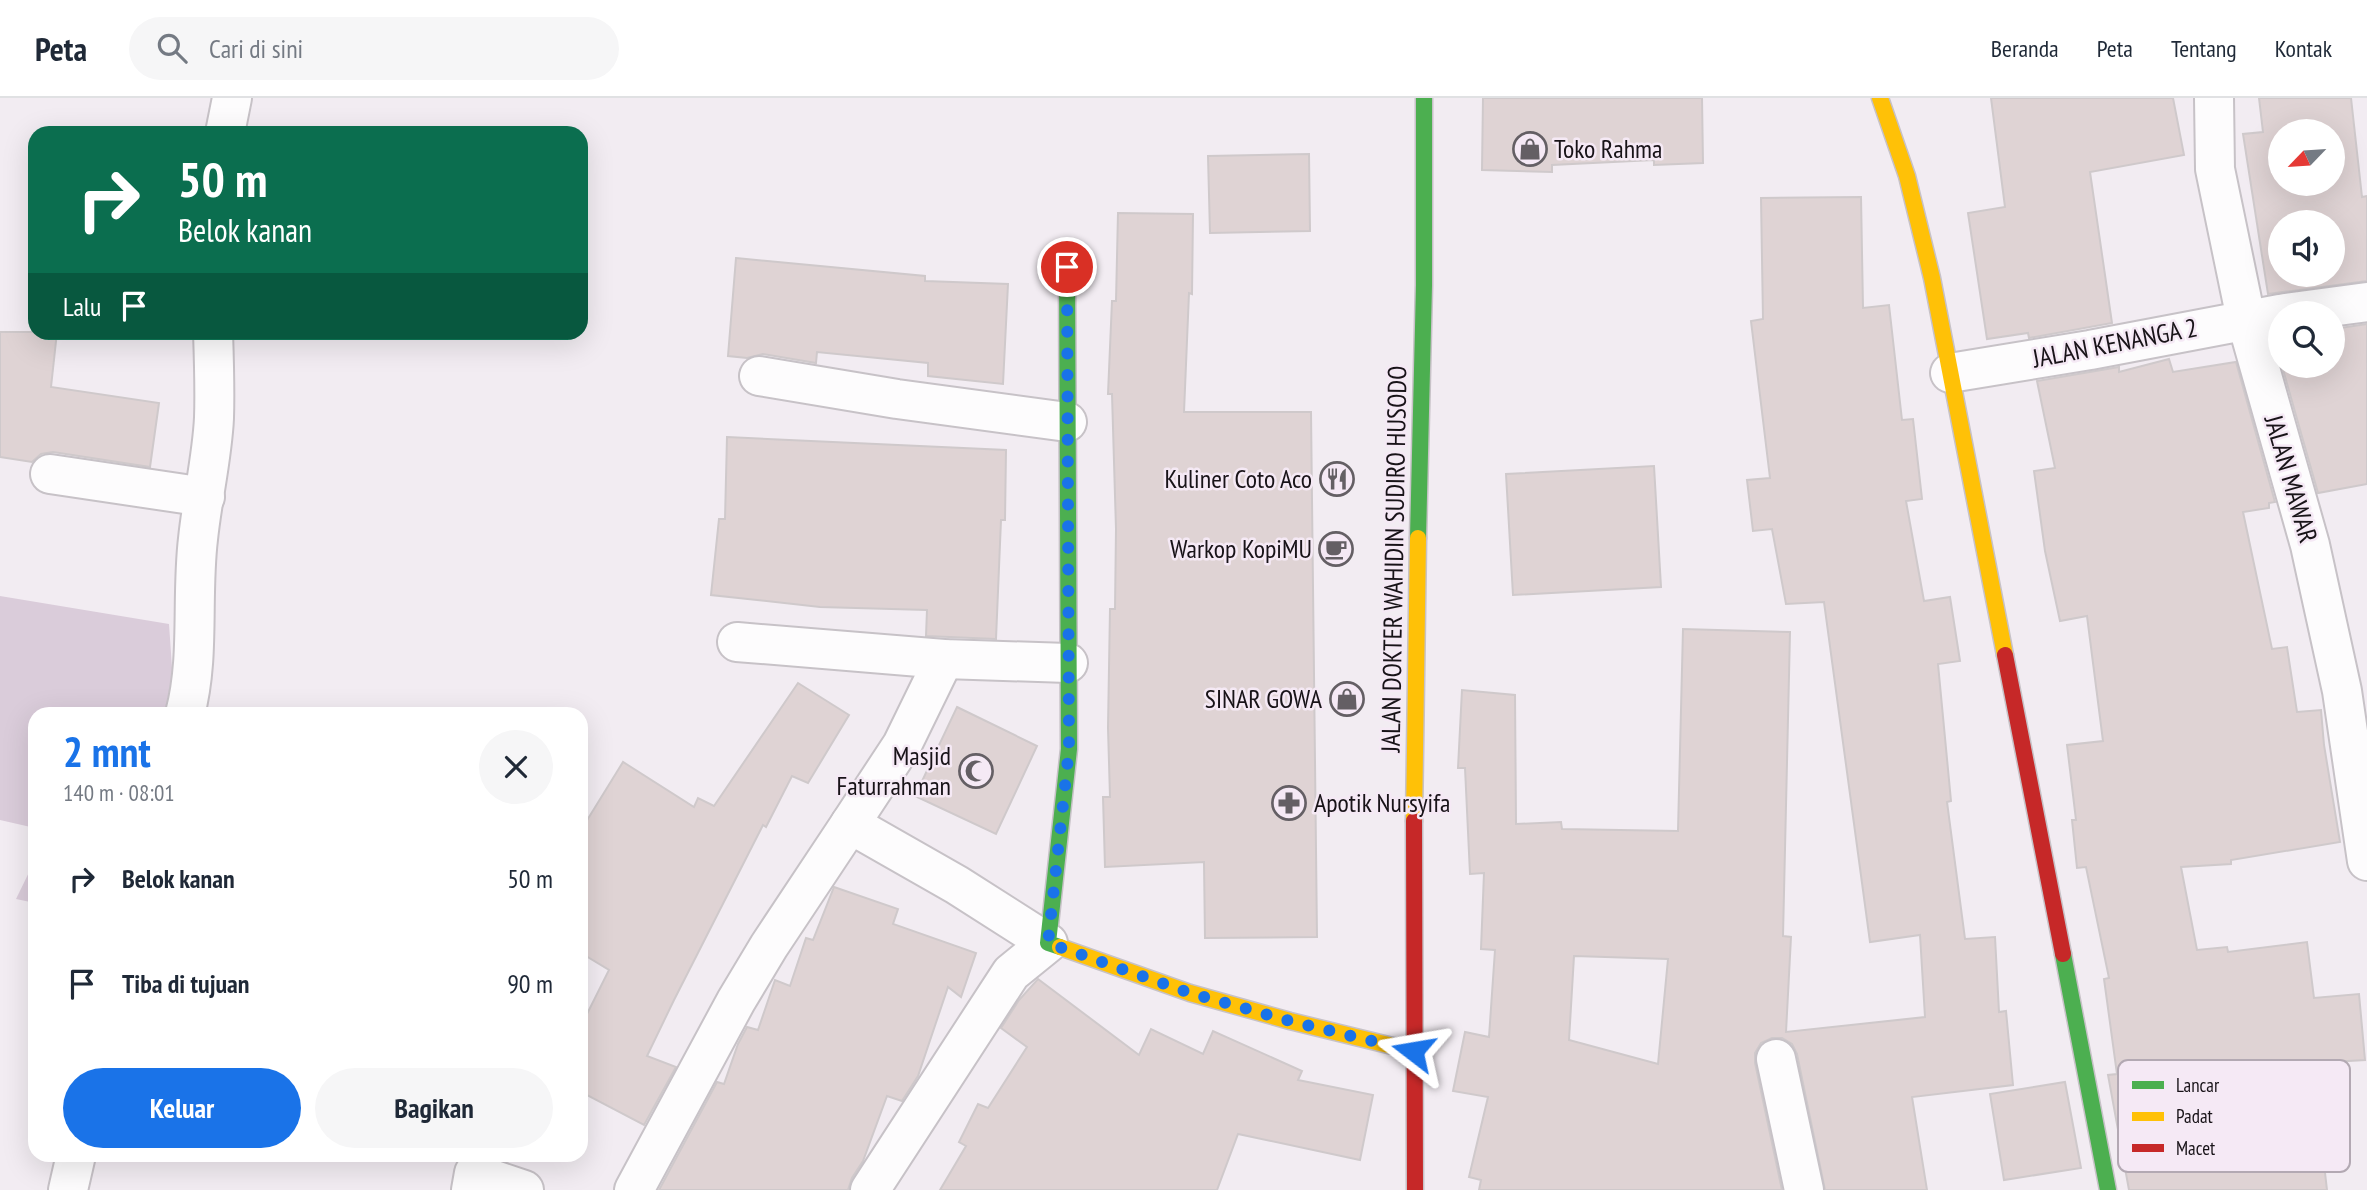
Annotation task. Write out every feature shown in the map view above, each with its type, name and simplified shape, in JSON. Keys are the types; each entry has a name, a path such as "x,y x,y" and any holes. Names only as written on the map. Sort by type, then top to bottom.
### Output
{"street":[{"path":"226,126 232,98"},
{"name":"JALAN DOKTER WAHIDIN SUDIRO HUSODO","path":"1415,1190 1414,719 1424,285 1423,98"},
{"path":"1880,98 1907,176 1933,278 2108,1190"},
{"name":"JALAN MAWAR","path":"2214,98 2216,169 2268,307"},
{"path":"870,1190 1011,973 1048,943 1069,749 1067,267"},
{"name":"JALAN KENANGA 2","path":"2345,305 2367,302"},
{"name":"JALAN KENANGA 2","path":"1950,373 2090,350 2268,316"},
{"path":"187,707 196,610 198,540 214,419 213,340"},
{"path":"759,376 897,400 1067,422"},
{"name":"JALAN MAWAR","path":"2282,378 2313,558 2343,691 2367,861"},
{"path":"50,474 205,497"},
{"path":"737,642 944,659 1068,663"},
{"path":"634,1190 736,1001 769,946 902,745 944,659"},
{"path":"850,824 957,885 1048,943 1190,993 1413,1051"},
{"path":"1776,1059 1804,1190"},
{"path":"68,1190 74,1162"},
{"path":"469,1173 524,1190"}],"shaded area":[{"path":"0,596 169,624 174,697 172,707 28,707 28,826 0,820"},
{"path":"28,874 28,902 16,899"}],"building":[{"path":"1483,98 1702,98 1703,163 1654,165 1654,160 1552,165 1552,172 1482,170"},
{"path":"1991,98 2173,98 2184,155 2090,172 2112,323 2029,338 2028,333 1987,339 1968,213 2005,207"},
{"path":"2259,98 2351,98 2362,197 2367,196 2367,281 2345,284 2345,210 2268,210 2268,287 2321,287 2268,294 2243,134 2263,132"},
{"path":"1309,154 1310,231 1210,233 1208,156"},
{"path":"1861,197 1863,308 1889,305 1902,420 1913,419 1922,499 1906,501 1924,601 1950,597 1960,661 1938,664 1951,801 1947,802 1965,939 1995,937 1999,1012 2006,1011 2013,1085 1912,1097 1927,1190 1825,1190 1797,1054 1792,1044 1782,1038 1772,1038 1761,1043 1755,1053 1755,1063 1782,1190 1479,1190 1481,1180 1469,1177 1488,1097 1453,1091 1465,1032 1489,1037 1495,950 1481,949 1484,873 1470,874 1465,768 1458,768 1462,690 1515,695 1516,824 1561,822 1562,829 1678,831 1683,629 1790,632 1783,936 1791,937 1786,1032 1925,1017 1920,935 1870,942 1824,602 1786,604 1772,529 1753,531 1747,480 1770,478 1751,321 1763,319 1761,198","holes":["1574,956 1668,959 1658,1064 1569,1040"]},
{"path":"1118,213 1193,214 1192,294 1189,293 1184,412 1311,412 1317,937 1205,938 1204,862 1105,867 1103,797 1110,797 1110,609 1115,609 1116,529 1112,394 1108,394 1112,301 1116,301"},
{"path":"736,258 925,276 925,281 1008,284 1003,384 928,376 928,363 817,352 816,363 763,354 747,358 728,356"},
{"path":"2367,324 2367,484 2318,493 2285,378 2345,378 2345,327"},
{"path":"0,332 28,332 28,340 56,340 51,387 159,403 150,467 53,452 41,454 32,462 0,457"},
{"path":"2169,359 2173,372 2236,362 2275,502 2269,503 2269,508 2243,512 2272,649 2287,647 2297,712 2321,710 2340,842 2231,860 2231,864 2181,867 2197,950 2227,947 2228,952 2307,942 2314,998 2359,994 2365,1060 2118,1060 2118,1130 2108,1075 2117,1074 2104,979 2109,978 2086,867 2077,868 2072,820 2076,820 2067,745 2103,741 2087,616 2060,621 2045,551 2034,471 2055,468 2037,381 2119,367 2119,372"},
{"path":"727,437 1006,450 1005,520 1001,520 996,639 926,636 927,610 820,607 711,595 719,519 725,519"},
{"path":"1654,466 1661,587 1513,595 1506,474"},
{"path":"798,683 849,715 808,783 792,776 766,827 763,825 674,1000 647,1056 676,1067 644,1125 588,1096 588,1012 609,970 588,957 588,819 623,762 694,807 698,798 714,806"},
{"name":"Masjid Faturrahman","path":"957,707 1037,746 996,834 915,796"},
{"path":"834,887 898,909 893,924 976,953 961,997 948,987 918,1076 902,1101 887,1096 863,1161 848,1190 659,1190 717,1082 724,1084 747,1027 758,1030 775,980 790,986 806,938 813,940"},
{"path":"1038,979 1139,1055 1151,1029 1203,1054 1213,1031 1302,1071 1298,1080 1373,1095 1360,1160 1238,1134 1217,1190 940,1190 966,1146 959,1142 978,1104 988,1108 1027,1047 1001,1028 1019,1000"},
{"path":"2065,1082 2081,1168 2004,1180 1990,1094"},
{"path":"2126,1172 2325,1172 2327,1190 2129,1190"}],"traffic: fast":[{"path":"1418,538 1424,285 1424,98"},
{"path":"1060,947 1048,943 1069,749 1067,267"},
{"path":"2063,954 2108,1190"}],"traffic: slow":[{"path":"1880,98 1907,176 1932,278 2005,655"},
{"path":"1414,821 1418,538"},
{"path":"1060,947 1190,993 1413,1051"}],"traffic: jam":[{"path":"2005,655 2063,954"},
{"path":"1414,821 1415,1190"}],"place":[{"name":"Toko Rahma","path":"1530,149"},
{"name":"Kuliner Coto Aco","path":"1337,479"},
{"name":"Warkop KopiMU","path":"1336,549"},
{"name":"SINAR GOWA","path":"1347,699"},
{"name":"Masjid Faturrahman","path":"976,771"},
{"name":"Apotik Nursyifa","path":"1289,803"}],"route":[{"path":"1067,267 1069,749 1048,943 1190,993 1413,1051"}]}
